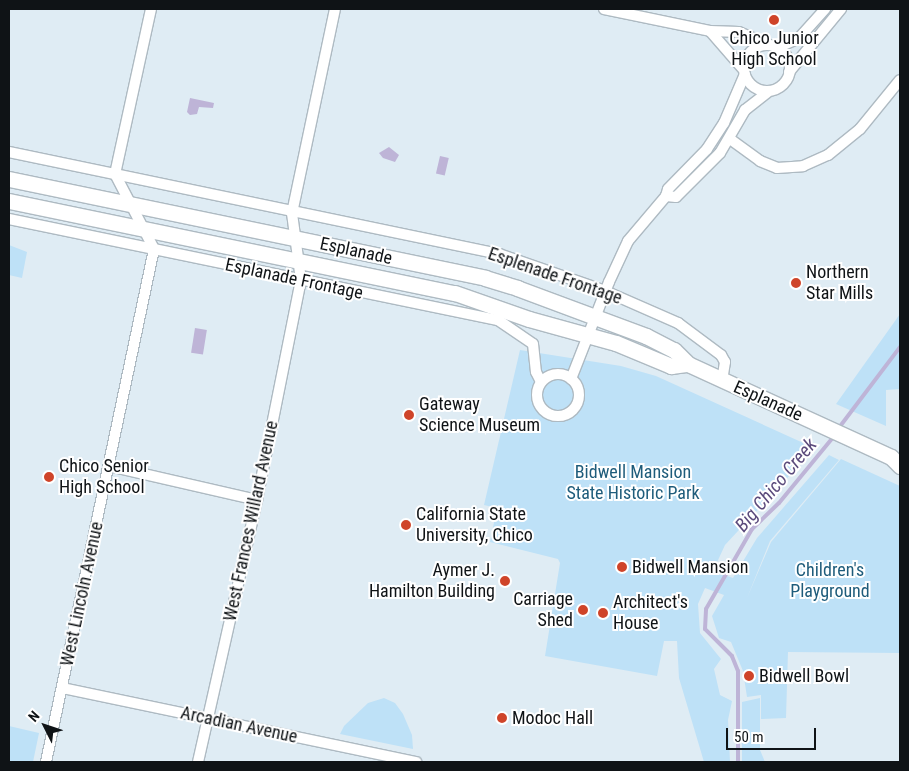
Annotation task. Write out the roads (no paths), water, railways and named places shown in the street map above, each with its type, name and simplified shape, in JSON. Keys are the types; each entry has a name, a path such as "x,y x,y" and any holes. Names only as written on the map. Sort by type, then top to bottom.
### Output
{"main road":[{"name":"Esplanade","path":"9,179 485,278 596,315 674,350 688,364 897,459"},
{"name":"Esplanade","path":"9,201 455,293 529,319 588,334 671,366 688,364"}],"street":[{"path":"151,9 115,174 154,249"},
{"name":"West Frances Willard Avenue","path":"198,762 257,500 301,280 292,213 335,9"},
{"path":"604,9 710,31 739,32 773,47 789,61 789,72"},
{"path":"571,379 605,292 628,241 666,196 668,189 707,149 724,123 753,50 773,47 799,38 825,9"},
{"path":"666,196 676,197 720,154 745,110 768,92 780,87 789,72 841,9"},
{"path":"710,31 744,71 751,85 768,92"},
{"path":"730,139 760,161 778,168 803,166 828,155 860,129 900,80"},
{"path":"9,152 292,213"},
{"name":"Esplenade Frontage","path":"292,213 499,254 605,292 678,323 715,349 725,362 722,380"},
{"name":"Esplanade Frontage","path":"9,219 505,323 533,344 536,372 542,382"},
{"name":"West Lincoln Avenue","path":"46,762 110,466 154,249"},
{"path":"559,374 571,379 579,397 574,410 562,416 548,414 539,404 538,391 542,382 559,374"},
{"path":"110,466 257,500"},
{"name":"Arcadian Avenue","path":"62,688 208,718 387,759 416,762"}],"waterway":[{"name":"Big Chico Creek","path":"838,429 900,347"},
{"name":"Big Chico Creek","path":"738,762 738,671 732,656 705,629 706,609 752,529 779,503 835,435"}],"place":[{"name":"Chico Junior High School","path":"774,20"},
{"name":"Northern Star Mills","path":"796,283"},
{"name":"Gateway Science Museum","path":"409,415"},
{"name":"Chico Senior High School","path":"49,477"},
{"name":"California State University, Chico","path":"406,525"},
{"name":"Bidwell Mansion","path":"622,567"},
{"name":"Aymer J. Hamilton Building","path":"505,581"},
{"name":"Carriage Shed","path":"583,610"},
{"name":"Architect's House","path":"603,613"},
{"name":"Bidwell Bowl","path":"749,676"},
{"name":"Modoc Hall","path":"502,718"}],"park label":[{"name":"Bidwell Mansion State Historic Park","path":"633,483"},
{"name":"Children's Playground","path":"830,581"}]}
